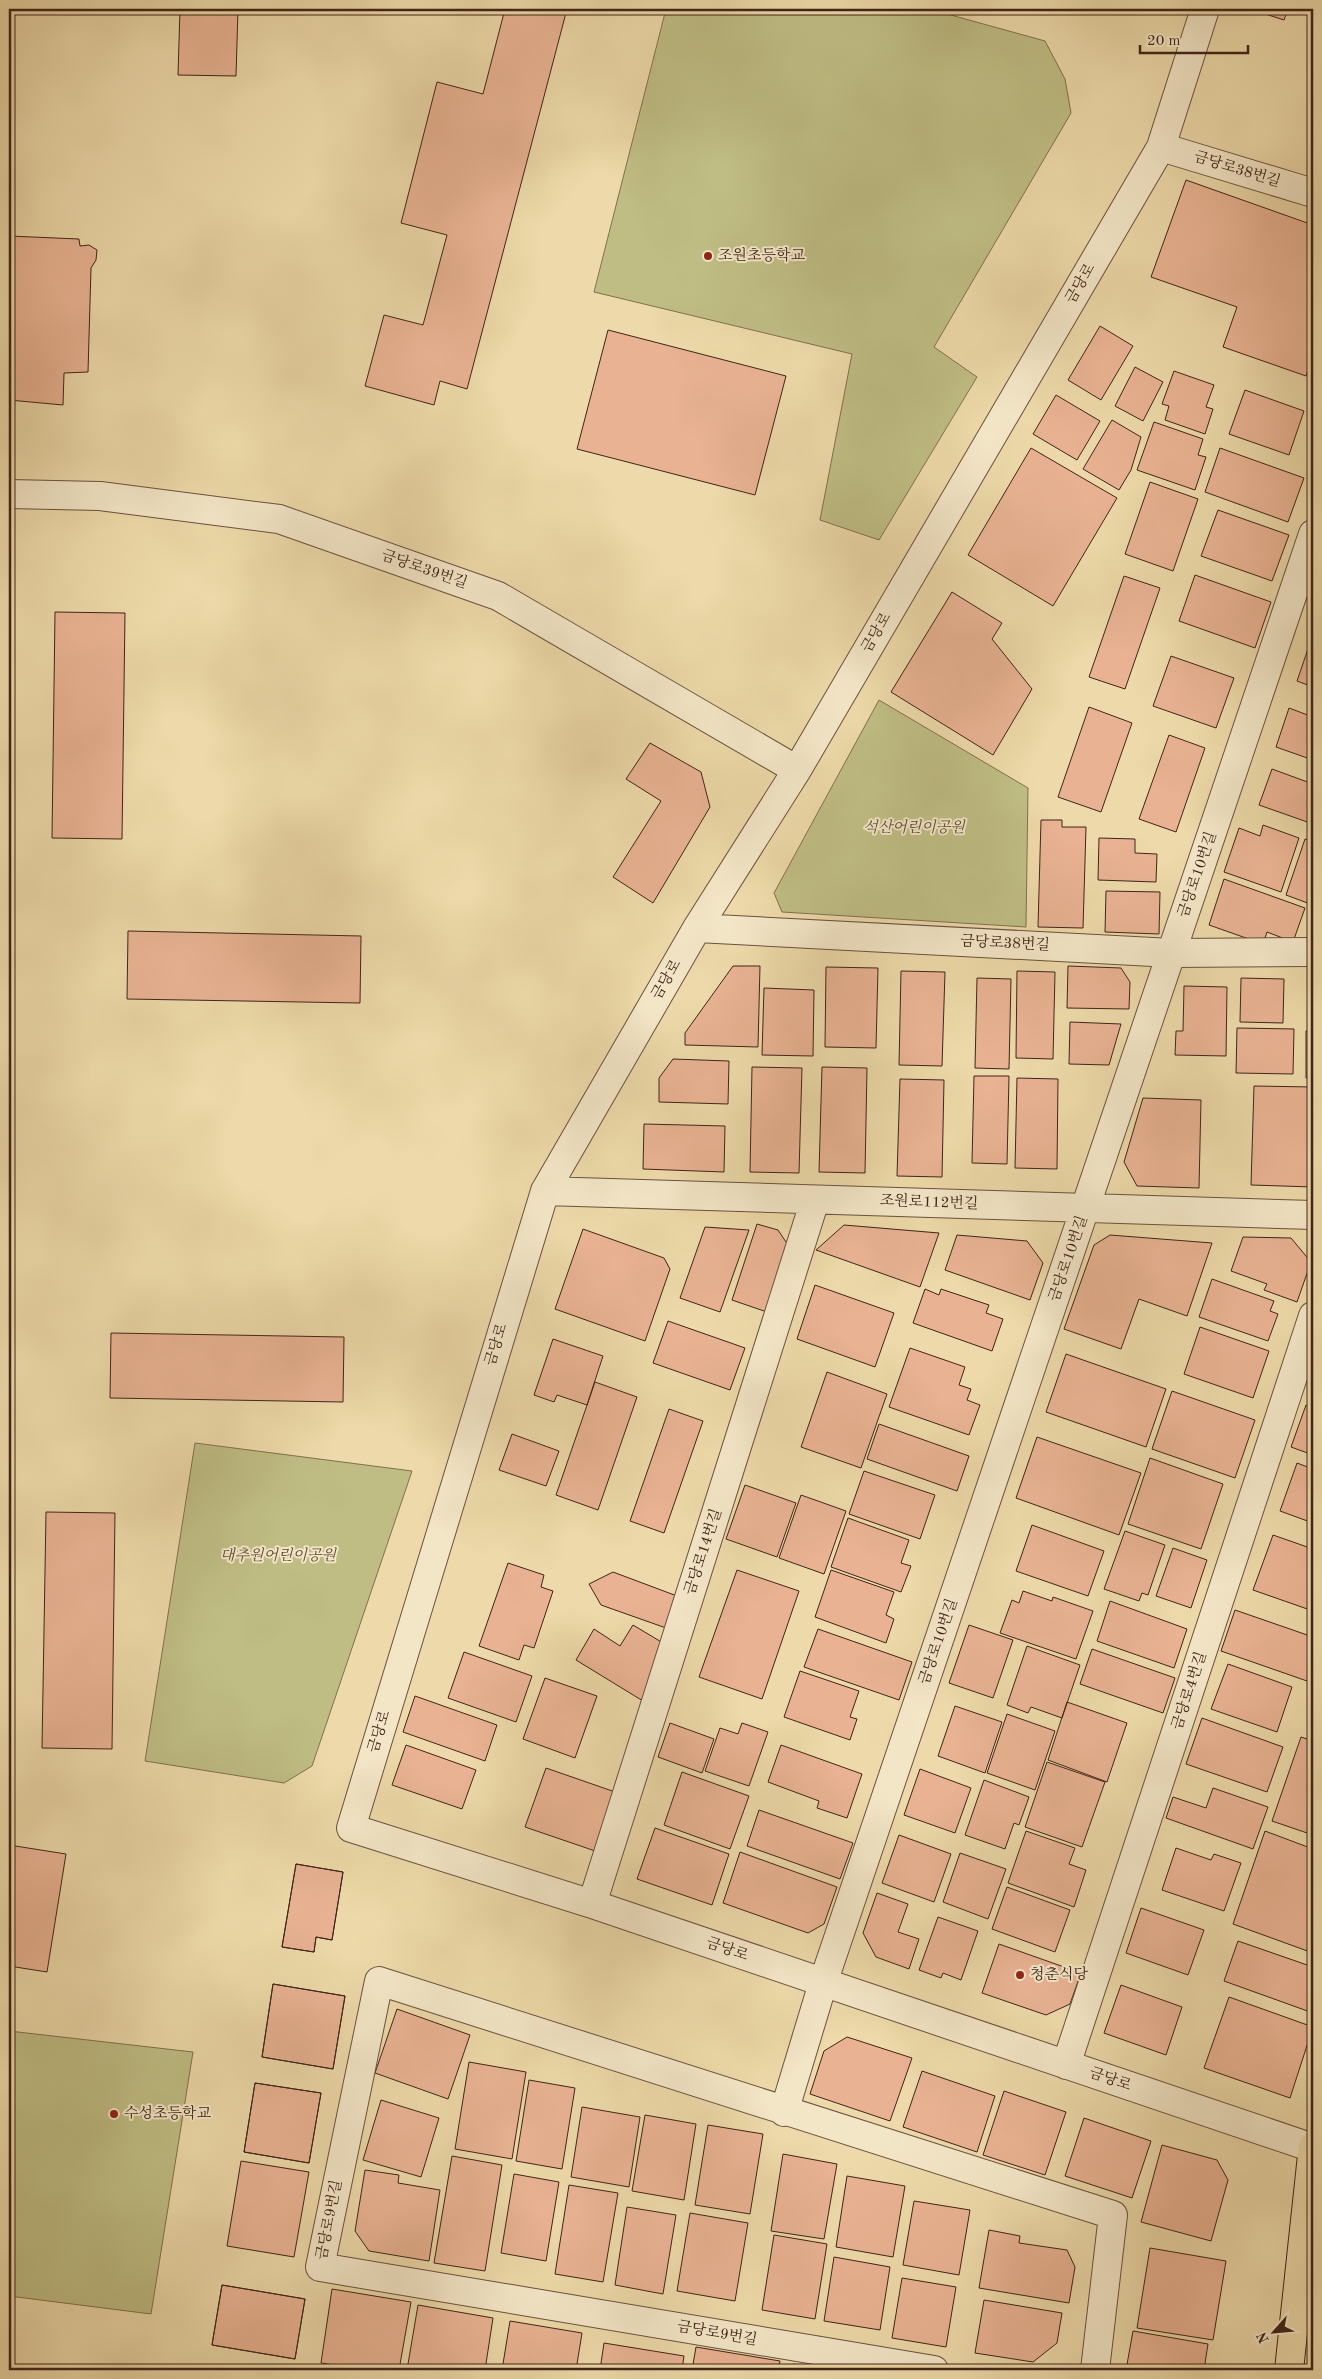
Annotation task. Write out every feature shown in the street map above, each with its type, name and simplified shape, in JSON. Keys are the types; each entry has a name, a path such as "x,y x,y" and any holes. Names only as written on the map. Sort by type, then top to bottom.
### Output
{"main road":[{"path":"1289,2370 1313,2147"}],"street":[{"name":"금당로","path":"1205,9 1161,147 797,770 698,928 545,1191 351,1828 592,1904 1313,2147"},
{"name":"금당로38번길","path":"1161,147 1313,193"},
{"name":"금당로39번길","path":"9,494 100,496 279,519 498,596 797,770"},
{"name":"금당로10번길","path":"823,1983 1313,534"},
{"name":"금당로38번길","path":"698,928 1172,953 1313,952"},
{"name":"조원로112번길","path":"545,1191 1313,1216"},
{"name":"금당로14번길","path":"592,1904 815,1200"},
{"name":"금당로4번길","path":"1066,2065 1313,1316"},
{"name":"금당로9번길","path":"934,2370 320,2267 379,1981 784,2112 1113,2215 1095,2370"},
{"path":"784,2112 823,1983"}],"green space":[{"path":"666,9 929,9 1045,41 1065,79 1071,113 934,347 977,377 879,540 820,520 852,354 594,292"},
{"name":"석산어린이공원","path":"879,700 1028,788 1026,927 782,912 774,893"},
{"name":"대추원어린이공원","path":"195,1443 412,1471 312,1766 284,1783 145,1761"},
{"path":"9,2031 193,2052 151,2314 9,2296"}],"building":[{"path":"180,9 238,9 236,76 178,75"},
{"path":"505,9 567,9 467,389 440,381 434,405 365,386 384,315 423,325 447,235 401,223 437,82 483,94"},
{"path":"1250,9 1288,9 1284,20"},
{"path":"1186,180 1313,225 1313,354 1306,376 1223,347 1237,307 1151,277"},
{"path":"9,236 79,239 80,246 89,245 97,250 96,260 91,268 88,372 64,373 63,405 9,400"},
{"path":"1100,326 1133,346 1101,400 1068,380"},
{"path":"608,330 786,376 755,495 577,449"},
{"path":"1135,367 1163,382 1143,421 1115,406"},
{"path":"1174,371 1214,385 1206,407 1213,409 1205,434 1165,420 1169,406 1162,404"},
{"path":"1245,390 1304,411 1289,455 1229,434"},
{"path":"1056,395 1100,421 1077,460 1033,434"},
{"path":"1112,420 1141,437 1131,470 1119,490 1083,469"},
{"path":"1154,422 1203,439 1198,455 1206,457 1195,490 1137,470"},
{"path":"1031,448 1117,498 1053,606 968,555"},
{"path":"1220,448 1304,478 1288,522 1205,492"},
{"path":"1150,482 1198,499 1173,571 1125,554"},
{"path":"1218,510 1289,535 1272,581 1201,556"},
{"path":"1195,575 1271,602 1255,648 1179,621"},
{"path":"1124,576 1160,588 1125,689 1089,677"},
{"path":"952,592 1002,623 992,639 1032,689 993,755 891,692"},
{"path":"1313,599 1313,615 1308,613"},
{"path":"55,612 125,613 122,839 52,838"},
{"path":"1310,643 1313,644 1313,687 1297,681"},
{"path":"1171,656 1234,678 1216,728 1153,706"},
{"path":"1089,707 1132,723 1101,812 1058,797"},
{"path":"1289,708 1313,717 1313,760 1276,747"},
{"path":"1169,735 1205,748 1176,832 1139,819"},
{"path":"650,743 701,772 710,807 653,903 613,877 661,801 626,779"},
{"path":"1272,769 1313,784 1313,824 1259,805"},
{"path":"1041,820 1062,820 1062,827 1086,827 1083,928 1038,927"},
{"path":"1263,825 1299,838 1281,892 1224,872 1239,828 1260,836"},
{"path":"1099,838 1135,839 1135,853 1157,854 1156,882 1098,880"},
{"path":"1305,839 1313,841 1313,905 1286,895"},
{"path":"1224,879 1305,908 1293,942 1267,932 1263,944 1209,925"},
{"path":"1106,891 1160,892 1159,934 1105,932"},
{"path":"128,931 361,936 360,1003 127,999"},
{"path":"733,966 760,966 758,1047 685,1045 685,1033"},
{"path":"1068,966 1121,968 1130,982 1129,1009 1067,1008"},
{"path":"826,967 878,968 876,1048 825,1047"},
{"path":"901,971 945,972 942,1066 899,1065"},
{"path":"1017,971 1055,972 1053,1059 1016,1058"},
{"path":"977,978 1011,979 1009,1069 975,1068"},
{"path":"1241,978 1284,979 1283,1023 1240,1022"},
{"path":"1184,986 1227,987 1226,1056 1175,1055 1176,1031 1183,1031"},
{"path":"764,988 814,990 813,1056 762,1055"},
{"path":"1310,996 1313,996 1313,1025 1309,1025"},
{"path":"1070,1022 1121,1024 1109,1065 1069,1064"},
{"path":"1237,1028 1294,1029 1293,1074 1236,1073"},
{"path":"1306,1031 1313,1031 1313,1078 1306,1078"},
{"path":"673,1059 729,1061 728,1104 659,1102 659,1078"},
{"path":"752,1067 802,1068 799,1173 750,1172"},
{"path":"822,1067 867,1068 865,1173 819,1172"},
{"path":"974,1076 1009,1076 1007,1164 972,1163"},
{"path":"1017,1078 1058,1079 1057,1169 1015,1168"},
{"path":"900,1079 944,1080 942,1177 897,1176"},
{"path":"1254,1086 1313,1087 1313,1187 1251,1185"},
{"path":"1143,1098 1201,1100 1199,1188 1137,1186 1124,1162"},
{"path":"644,1124 725,1126 724,1172 643,1169"},
{"path":"757,1224 778,1230 790,1248 767,1312 732,1300"},
{"path":"844,1225 939,1233 920,1287 816,1250"},
{"path":"705,1227 749,1230 720,1312 680,1298"},
{"path":"583,1229 664,1258 670,1269 645,1341 555,1309"},
{"path":"957,1235 1027,1241 1043,1263 1030,1300 945,1270"},
{"path":"1110,1235 1212,1243 1187,1316 1139,1299 1121,1349 1064,1329 1094,1245"},
{"path":"1243,1237 1291,1238 1311,1262 1297,1302 1264,1290 1267,1284 1231,1271"},
{"path":"1212,1279 1274,1301 1270,1311 1278,1314 1268,1341 1199,1317"},
{"path":"815,1285 894,1313 875,1367 797,1339"},
{"path":"925,1289 939,1295 941,1289 989,1305 986,1313 1003,1319 992,1351 913,1323"},
{"path":"668,1321 745,1348 730,1390 653,1363"},
{"path":"1200,1327 1269,1351 1253,1398 1184,1374"},
{"path":"111,1333 344,1337 343,1402 110,1398"},
{"path":"553,1339 603,1356 587,1405 557,1395 554,1402 534,1395"},
{"path":"910,1348 965,1367 959,1385 971,1389 967,1400 980,1405 969,1435 889,1407"},
{"path":"1066,1354 1166,1389 1146,1447 1046,1412"},
{"path":"827,1372 887,1394 861,1468 801,1447"},
{"path":"595,1382 637,1397 598,1510 556,1495"},
{"path":"1172,1391 1255,1420 1235,1478 1152,1449"},
{"path":"1306,1405 1313,1408 1313,1455 1291,1447"},
{"path":"669,1409 703,1421 664,1533 630,1521"},
{"path":"879,1424 969,1456 957,1491 867,1459"},
{"path":"512,1434 559,1451 546,1486 499,1470"},
{"path":"1037,1437 1141,1473 1119,1535 1016,1498"},
{"path":"1150,1458 1223,1484 1201,1549 1128,1524"},
{"path":"1297,1463 1313,1469 1313,1523 1280,1511"},
{"path":"864,1471 935,1495 920,1539 849,1514"},
{"path":"745,1485 796,1503 777,1557 726,1539"},
{"path":"801,1495 846,1511 824,1574 779,1558"},
{"path":"46,1512 115,1513 112,1749 42,1748"},
{"path":"848,1518 909,1540 901,1563 911,1566 901,1592 831,1567"},
{"path":"1032,1525 1104,1551 1088,1596 1016,1571"},
{"path":"1125,1531 1165,1545 1148,1595 1142,1593 1139,1601 1104,1589"},
{"path":"1273,1535 1313,1549 1313,1611 1253,1590"},
{"path":"1173,1548 1207,1560 1191,1608 1156,1596"},
{"path":"508,1563 544,1575 541,1587 553,1591 534,1648 524,1645 519,1660 479,1646"},
{"path":"737,1570 799,1591 762,1699 699,1677"},
{"path":"831,1570 894,1592 886,1615 894,1619 886,1643 815,1617"},
{"path":"613,1572 677,1596 666,1628 601,1605 589,1584"},
{"path":"1023,1591 1052,1601 1053,1597 1093,1611 1076,1659 1000,1633 1012,1600 1019,1603"},
{"path":"1110,1601 1187,1629 1174,1668 1097,1641"},
{"path":"1235,1610 1313,1637 1313,1663 1307,1681 1221,1651"},
{"path":"633,1625 668,1646 643,1701 576,1660 594,1629 620,1646"},
{"path":"969,1625 1013,1640 993,1698 949,1683"},
{"path":"818,1629 912,1662 899,1700 804,1667"},
{"path":"1027,1646 1080,1665 1062,1718 1031,1707 1028,1713 1007,1705"},
{"path":"1092,1649 1175,1678 1163,1713 1080,1684"},
{"path":"464,1652 532,1676 516,1722 448,1698"},
{"path":"1228,1664 1292,1687 1277,1732 1211,1709"},
{"path":"800,1671 859,1691 850,1717 857,1719 850,1740 784,1717"},
{"path":"545,1678 597,1696 575,1758 523,1739"},
{"path":"415,1696 497,1725 485,1761 403,1732"},
{"path":"1067,1702 1127,1723 1107,1782 1048,1760"},
{"path":"955,1706 1002,1722 985,1773 938,1756"},
{"path":"1007,1714 1055,1731 1035,1790 987,1773"},
{"path":"1202,1718 1283,1747 1267,1792 1186,1764"},
{"path":"670,1723 714,1739 702,1773 658,1757"},
{"path":"742,1723 768,1732 749,1786 705,1771 720,1728 738,1734"},
{"path":"1301,1737 1313,1741 1313,1835 1272,1821"},
{"path":"406,1745 476,1770 462,1809 392,1785"},
{"path":"781,1745 862,1774 847,1818 817,1808 819,1801 768,1782"},
{"path":"1047,1762 1105,1782 1082,1847 1025,1827"},
{"path":"546,1768 621,1794 601,1853 525,1827"},
{"path":"920,1769 971,1788 955,1833 904,1815"},
{"path":"682,1772 749,1796 730,1849 664,1825"},
{"path":"984,1780 1029,1797 1019,1825 1014,1823 1005,1849 965,1835"},
{"path":"1213,1788 1268,1807 1253,1849 1166,1818 1173,1797 1206,1808"},
{"path":"759,1810 853,1843 840,1879 747,1846"},
{"path":"655,1828 729,1854 712,1905 637,1879"},
{"path":"1026,1831 1075,1848 1069,1864 1086,1870 1074,1907 1008,1883"},
{"path":"1265,1831 1313,1849 1313,1953 1233,1924"},
{"path":"899,1835 951,1854 934,1902 882,1883"},
{"path":"9,1845 66,1854 47,1972 9,1966"},
{"path":"1176,1848 1211,1860 1214,1854 1241,1863 1224,1911 1162,1890"},
{"path":"740,1852 837,1887 824,1924 808,1933 723,1903"},
{"path":"960,1853 1006,1869 988,1919 943,1902"},
{"path":"296,1864 343,1872 332,1940 316,1937 314,1952 282,1947"},
{"path":"296,1864 343,1872 332,1940 316,1937 314,1952 282,1947"},
{"path":"1007,1887 1070,1910 1055,1952 992,1929"},
{"path":"877,1893 908,1904 898,1932 919,1939 909,1969 876,1957 863,1933"},
{"path":"1141,1908 1204,1930 1188,1975 1126,1953"},
{"path":"938,1917 978,1931 961,1980 943,1973 941,1978 919,1970"},
{"path":"1238,1941 1313,1967 1313,2013 1224,1981"},
{"path":"999,1944 1081,1973 1070,2004 1046,2015 982,1993"},
{"path":"273,1984 345,1996 333,2069 262,2057"},
{"path":"273,1984 345,1996 333,2069 262,2057"},
{"path":"1121,1985 1182,2007 1166,2055 1104,2033"},
{"path":"1229,1997 1313,2027 1290,2098 1204,2068"},
{"path":"397,2009 470,2035 448,2099 375,2073"},
{"path":"847,2037 912,2058 890,2121 810,2094 824,2051"},
{"path":"469,2062 526,2072 512,2159 455,2149"},
{"path":"922,2071 995,2096 977,2152 903,2127"},
{"path":"529,2080 575,2088 562,2169 516,2161"},
{"path":"255,2083 321,2093 309,2163 244,2152"},
{"path":"255,2083 321,2093 309,2163 244,2152"},
{"path":"1004,2091 1066,2112 1045,2175 983,2155"},
{"path":"381,2100 439,2118 421,2177 363,2160"},
{"path":"582,2107 640,2117 629,2187 571,2177"},
{"path":"645,2115 696,2124 684,2200 632,2191"},
{"path":"1084,2118 1151,2141 1132,2198 1065,2176"},
{"path":"708,2125 763,2134 750,2214 695,2205"},
{"path":"1162,2145 1217,2160 1228,2180 1211,2241 1141,2222"},
{"path":"783,2154 837,2164 824,2239 771,2231"},
{"path":"452,2156 502,2165 485,2271 434,2263"},
{"path":"241,2161 309,2172 294,2257 227,2246"},
{"path":"365,2170 399,2175 398,2183 440,2190 429,2261 369,2251 355,2231"},
{"path":"514,2174 559,2182 546,2261 501,2253"},
{"path":"847,2176 905,2186 893,2257 836,2247"},
{"path":"569,2185 618,2193 603,2282 555,2274"},
{"path":"914,2201 970,2210 959,2275 903,2265"},
{"path":"627,2207 676,2215 663,2294 615,2285"},
{"path":"690,2213 748,2223 735,2301 677,2291"},
{"path":"989,2230 1020,2236 1019,2243 1067,2250 1075,2267 1069,2303 979,2288"},
{"path":"774,2235 827,2244 815,2319 762,2310"},
{"path":"1150,2248 1226,2261 1213,2340 1137,2328"},
{"path":"834,2257 890,2267 880,2330 824,2321"},
{"path":"902,2278 956,2287 946,2347 892,2338"},
{"path":"222,2285 305,2299 295,2359 212,2345"},
{"path":"222,2285 305,2299 295,2359 212,2345"},
{"path":"332,2289 411,2302 399,2370 366,2370 321,2363"},
{"path":"984,2300 1062,2313 1057,2343 1033,2362 975,2353"},
{"path":"418,2305 493,2318 485,2370 407,2370"},
{"path":"510,2321 582,2333 576,2370 502,2370"},
{"path":"1133,2331 1208,2344 1204,2370 1126,2370"},
{"path":"604,2343 684,2356 682,2370 600,2370"},
{"path":"696,2347 780,2361 778,2370 692,2370"},
{"path":"793,2364 828,2370 792,2370"}],"place":[{"name":"조원초등학교","path":"708,256"},
{"name":"청춘식당","path":"1020,1975"},
{"name":"수성초등학교","path":"114,2114"}]}
